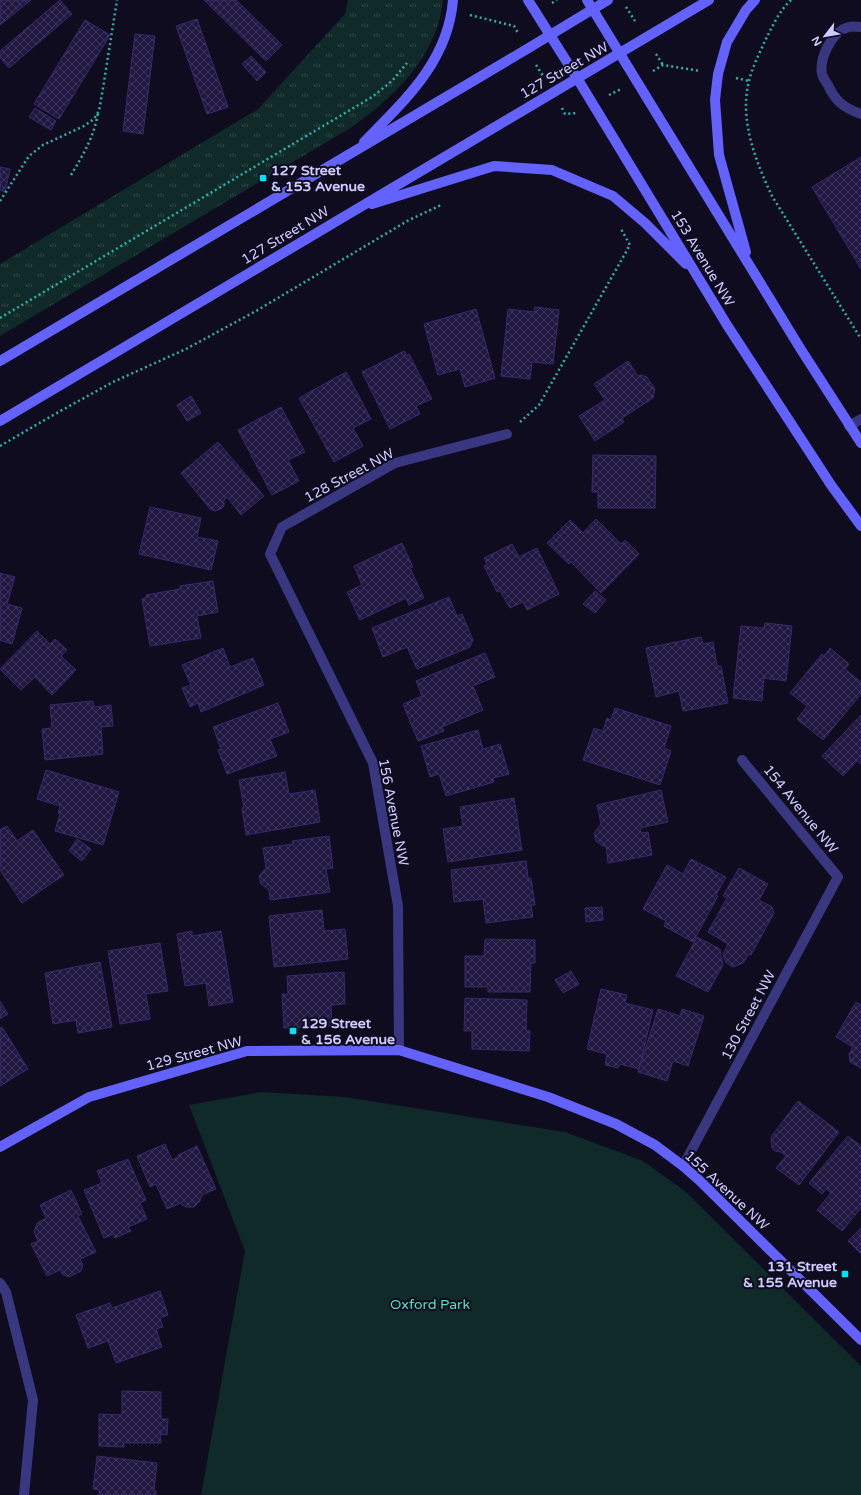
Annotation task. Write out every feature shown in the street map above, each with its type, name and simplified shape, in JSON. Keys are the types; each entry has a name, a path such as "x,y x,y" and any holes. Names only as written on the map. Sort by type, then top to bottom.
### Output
{"main road":[{"path":"353,152 407,98 429,69 443,42 452,10 453,0"},
{"name":"153 Avenue NW","path":"528,0 698,275 727,325 831,485 861,526"},
{"path":"0,362 527,49 550,35 590,5 608,0"},
{"name":"127 Street NW","path":"0,421 709,0"},
{"path":"749,263 719,155 715,100 718,74 728,42 746,10 755,0"},
{"path":"590,5 849,426 861,443"},
{"path":"356,209 494,166 552,170 613,196 645,223 698,275"},
{"name":"129 Street NW","path":"0,1147 89,1097 247,1051 399,1050 548,1097"},
{"name":"155 Avenue NW","path":"548,1097 616,1124 654,1145 683,1166 861,1340"}],"street":[{"path":"861,27 849,27 839,32 829,42 823,58 822,74 833,97 849,110 861,114"},
{"path":"849,426 861,419"},
{"name":"128 Street NW","path":"270,554 282,528 395,463 507,434"},
{"name":"156 Avenue NW","path":"270,554 373,763 398,906 399,1050"},
{"name":"154 Avenue NW","path":"742,760 838,876"},
{"name":"130 Street NW","path":"683,1166 838,876"},
{"path":"0,1283 6,1292 33,1400 24,1495"}],"path":[{"path":"71,175 89,146 96,127 117,0"},
{"path":"791,0 774,24 761,50 749,81 746,98 747,117 752,146 772,196 861,339"},
{"path":"466,14 514,26 565,114 575,114 664,65 705,72"},
{"path":"514,26 519,22"},
{"path":"658,57 664,65"},
{"path":"0,318 372,97 392,81 409,61"},
{"path":"729,77 749,81"},
{"path":"0,201 30,156 43,145 84,126 94,119 99,110"},
{"path":"0,446 54,414 113,382 186,349 214,334 256,311 409,220 443,204"},
{"path":"507,434 539,404 630,246 618,224"}],"green space":[{"path":"348,0 443,0 439,20 432,40 410,75 395,91 364,118 347,130 0,336 0,264 258,109 345,14"},
{"name":"Oxford Park","path":"261,1092 345,1097 565,1132 643,1161 686,1192 861,1366 861,1495 201,1495 245,1251 189,1105"}],"building":[{"path":"0,0 31,0 0,25"},
{"path":"60,0 72,14 9,68 0,58 0,51"},
{"path":"204,0 236,0 282,45 266,61"},
{"path":"197,19 228,107 207,114 176,26"},
{"path":"85,20 110,35 59,119 34,104"},
{"path":"135,34 155,36 143,134 123,131"},
{"path":"251,56 266,72 257,81 242,64"},
{"path":"35,108 56,121 51,130 29,117"},
{"path":"861,157 861,269 812,187"},
{"path":"0,167 10,169 5,192 0,190"},
{"path":"535,307 559,310 553,364 532,362 530,379 501,376 508,309 534,312"},
{"path":"476,309 495,378 465,387 460,369 438,375 424,324"},
{"path":"404,351 407,356 409,354 432,399 416,406 420,414 390,429 362,372"},
{"path":"628,361 638,376 641,375 647,377 655,389 653,398 622,418 624,422 595,441 579,416 605,400 594,384"},
{"path":"346,372 371,419 353,428 363,446 334,462 299,398"},
{"path":"191,396 201,413 187,421 177,405"},
{"path":"281,407 305,452 288,460 299,481 272,495 238,430"},
{"path":"218,442 264,496 241,515 227,497 224,500 224,506 221,509 215,511 210,509 181,473"},
{"path":"593,455 656,456 655,508 598,508 598,492 592,492"},
{"path":"150,507 201,518 197,537 218,541 211,570 139,554"},
{"path":"596,519 621,544 625,540 639,554 601,593 571,562 569,564 547,543 570,520 583,533"},
{"path":"402,543 413,567 410,568 424,598 409,605 406,598 360,620 347,592 362,585 354,566"},
{"path":"512,544 519,557 537,548 559,594 527,610 523,602 510,608 500,591 497,592 484,566 487,564 484,558"},
{"path":"0,573 15,577 7,604 22,608 12,644 0,640"},
{"path":"213,581 218,612 197,616 201,638 150,646 142,599 146,598 146,595 180,589 180,586"},
{"path":"595,591 606,600 595,613 583,604"},
{"path":"449,597 457,616 462,614 473,640 470,647 417,669 407,647 383,657 372,628"},
{"path":"765,623 792,626 786,681 764,678 762,701 733,698 741,626 764,628"},
{"path":"37,631 50,644 55,639 67,650 61,656 76,670 52,695 35,677 21,690 0,669"},
{"path":"701,637 703,644 713,642 717,666 721,666 728,703 683,711 679,691 656,697 646,648"},
{"path":"223,648 230,667 253,658 264,685 201,712 198,703 190,707 182,688 191,685 182,665"},
{"path":"830,648 849,664 845,669 861,682 861,694 823,740 797,719 807,706 790,693 822,654 824,656"},
{"path":"485,653 495,677 473,686 483,710 442,727 444,731 418,741 403,704 422,696 416,681"},
{"path":"93,701 94,707 111,705 113,726 101,727 103,754 45,760 42,729 52,728 50,705"},
{"path":"278,703 289,732 270,739 277,756 227,774 218,750 221,749 213,727"},
{"path":"615,708 671,726 664,748 671,751 660,785 583,760 594,728 603,731 607,718 611,720"},
{"path":"861,715 861,764 857,761 843,776 822,756"},
{"path":"478,730 483,749 500,744 509,774 493,778 494,782 446,796 439,774 430,777 421,746"},
{"path":"46,770 119,792 103,845 55,831 60,813 58,813 60,806 37,799"},
{"path":"285,772 289,794 315,790 320,822 246,835 242,808 244,808 239,780"},
{"path":"661,790 668,822 640,828 641,833 648,832 652,855 608,863 606,846 603,846 596,841 594,833 601,824 597,805"},
{"path":"514,798 522,850 448,862 443,829 463,826 460,807"},
{"path":"7,826 17,841 33,830 64,875 22,903 0,870 0,830"},
{"path":"329,836 333,868 326,869 330,892 270,900 269,890 261,884 259,876 266,868 263,848 293,844 292,841"},
{"path":"77,839 91,849 82,861 69,851"},
{"path":"691,859 726,877 716,895 718,896 693,942 664,926 666,921 643,909 667,865 683,874"},
{"path":"526,861 528,878 531,878 535,905 531,905 533,917 486,923 483,899 454,902 451,870"},
{"path":"739,868 768,884 759,900 772,907 774,913 751,955 749,954 743,963 733,967 726,963 723,954 728,944 708,932 727,898 723,896"},
{"path":"602,907 603,920 586,922 585,908"},
{"path":"322,910 324,931 345,929 348,959 274,967 269,916"},
{"path":"192,931 192,936 221,931 233,1002 209,1006 206,983 185,986 177,934"},
{"path":"697,937 720,949 723,965 708,992 676,976"},
{"path":"485,939 535,940 535,963 531,963 530,992 488,992 488,987 465,987 465,956 484,956"},
{"path":"160,943 168,991 146,994 150,1019 120,1024 108,951"},
{"path":"100,962 112,1027 78,1033 76,1020 53,1024 45,973"},
{"path":"571,971 579,984 563,993 555,980"},
{"path":"344,972 345,1004 331,1005 332,1026 284,1028 282,994 288,994 287,976"},
{"path":"601,989 627,995 625,1003 653,1010 639,1069 620,1064 618,1068 605,1065 607,1054 587,1049"},
{"path":"465,998 527,1000 526,1031 530,1031 529,1051 472,1049 472,1031 464,1031"},
{"path":"0,1001 8,1014 0,1019"},
{"path":"856,1002 861,1005 861,1068 850,1062 849,1054 853,1047 836,1037"},
{"path":"658,1009 680,1016 682,1009 704,1016 688,1066 673,1061 667,1081 638,1072"},
{"path":"2,1027 28,1069 0,1086 0,1028"},
{"path":"798,1101 839,1132 799,1185 776,1168 786,1156 772,1148 771,1137"},
{"path":"848,1136 861,1146 861,1208 842,1231 817,1210 831,1193 826,1189 822,1194 809,1183"},
{"path":"165,1144 172,1160 178,1157 178,1155 197,1146 216,1189 202,1195 200,1201 194,1207 186,1207 181,1203 167,1209 156,1184 150,1187 137,1156"},
{"path":"128,1159 146,1200 140,1203 147,1219 128,1227 131,1231 115,1238 114,1234 104,1238 84,1190 102,1183 97,1171"},
{"path":"71,1190 82,1214 78,1216 96,1252 80,1259 83,1265 81,1271 69,1277 62,1274 60,1270 47,1276 31,1244 38,1241 34,1232 37,1223 46,1218 40,1205"},
{"path":"861,1228 861,1254 848,1241"},
{"path":"160,1291 168,1315 160,1318 163,1327 156,1329 162,1347 116,1363 108,1341 88,1348 76,1315 110,1303 112,1308"},
{"path":"122,1391 161,1392 161,1419 168,1419 167,1435 160,1434 161,1443 124,1443 124,1447 99,1446 99,1414 122,1415"},
{"path":"97,1456 157,1463 154,1491 156,1491 156,1495 99,1495 99,1490 93,1489"}],"place":[{"name":"127 Street & 153 Avenue","path":"263,178"},
{"name":"129 Street & 156 Avenue","path":"293,1031"},
{"name":"131 Street & 155 Avenue","path":"845,1274"}]}
